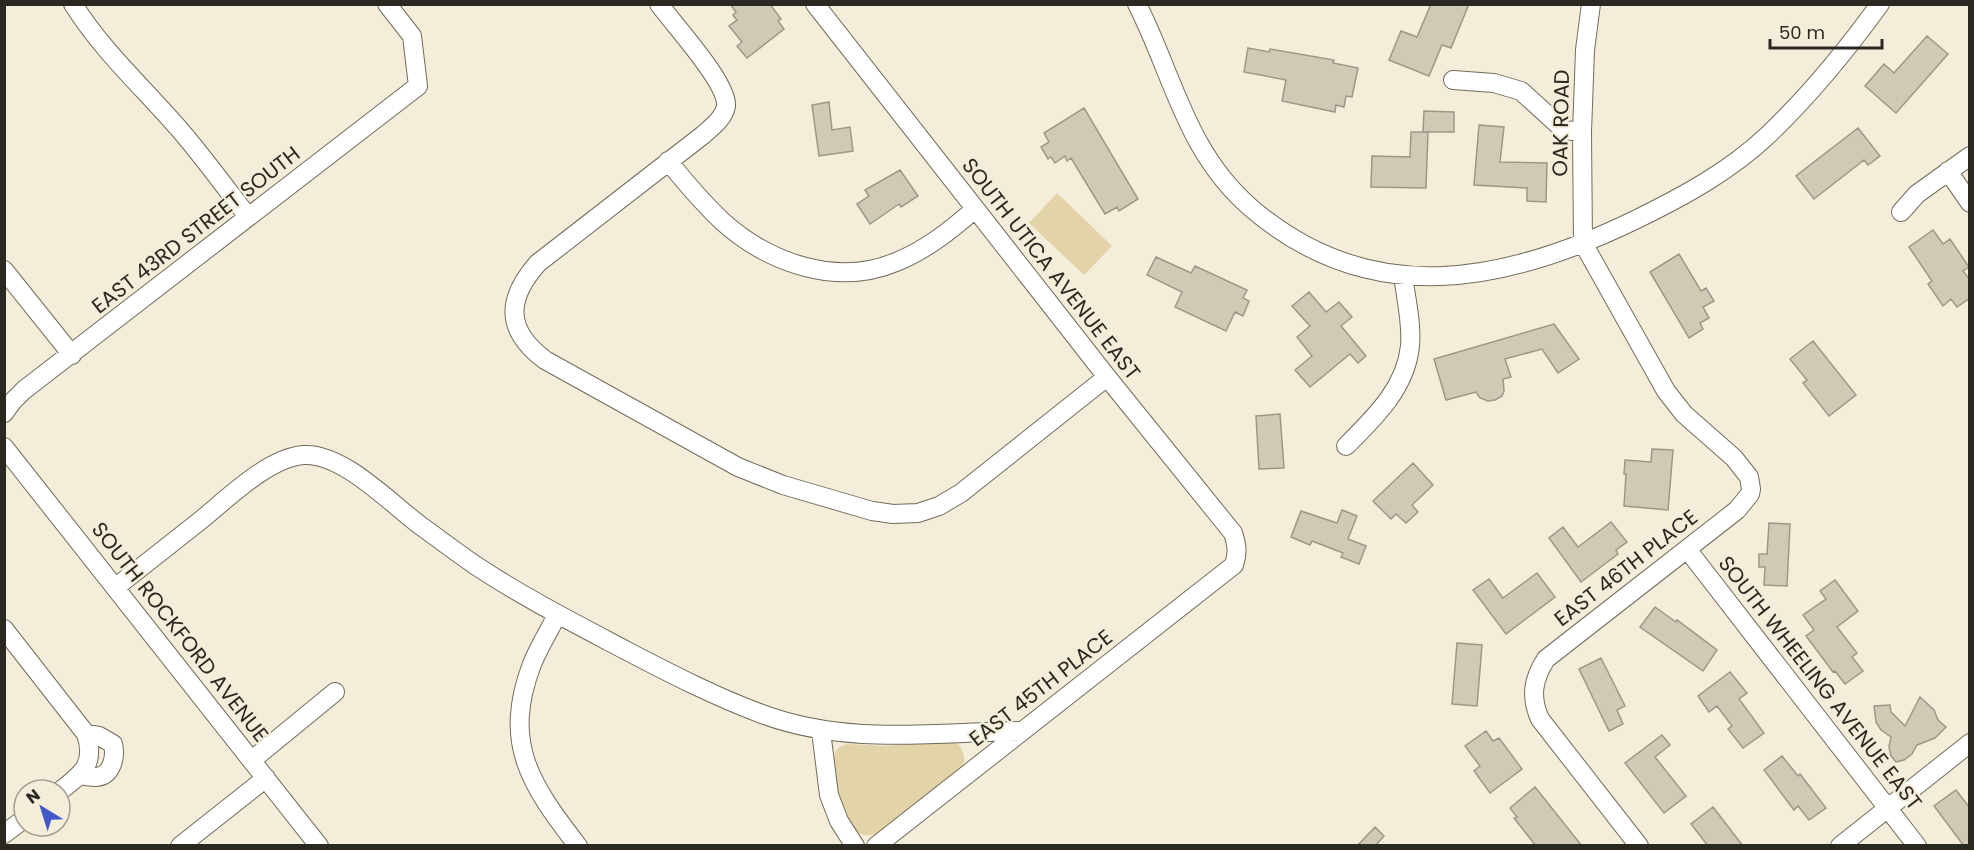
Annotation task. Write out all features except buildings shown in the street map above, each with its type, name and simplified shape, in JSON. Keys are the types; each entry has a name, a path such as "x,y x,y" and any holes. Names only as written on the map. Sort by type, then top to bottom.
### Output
{"street":[{"path":"73,4 105,48 180,131 248,217"},
{"name":"EAST 43RD STREET SOUTH","path":"4,413 24,390 418,86 412,36 387,4"},
{"name":"SOUTH UTICA AVENUE EAST","path":"815,4 1107,377 1233,533 1238,555 1234,565"},
{"path":"1137,4 1194,136 1210,164 1250,207 1302,244 1334,259 1403,276 1462,276 1496,271 1541,259 1583,243 1705,184 1767,136 1813,89 1847,49 1880,4"},
{"name":"OAK ROAD","path":"1583,243 1582,132 1585,51 1591,4"},
{"path":"664,6 717,79 726,105 723,114 703,135 538,263 528,274 515,299 514,314 522,338 538,355 738,467 783,485 872,511 893,514 918,513 939,506 961,493 1107,377"},
{"path":"1453,80 1494,83 1521,91 1564,130 1582,132"},
{"path":"1901,212 1917,194 1970,156"},
{"path":"668,161 696,195 725,223 756,245 782,259 812,269 842,273 864,272 895,263 929,246 975,209"},
{"path":"1948,171 1970,203"},
{"name":"EAST 46TH PLACE","path":"1583,243 1666,391 1684,414 1734,458 1749,477 1751,489 1746,502 1737,510 1546,659 1539,669 1534,686 1534,704 1540,719 1639,846"},
{"path":"4,270 72,355"},
{"path":"1346,446 1374,418 1395,392 1404,372 1410,346 1403,276"},
{"name":"SOUTH ROCKFORD AVENUE","path":"4,447 319,846"},
{"path":"116,587 257,476 272,466 304,455 335,461 476,565 557,615 721,697 765,715 822,731 872,736 1022,730"},
{"name":"SOUTH WHEELING AVENUE EAST","path":"1687,549 1917,846"},
{"name":"EAST 45TH PLACE","path":"876,846 1234,565"},
{"path":"557,615 533,662 522,693 519,734 531,776 542,797 578,846"},
{"path":"4,629 86,734 89,744 86,767 72,781"},
{"path":"252,760 335,692"},
{"path":"822,731 829,795 839,822 855,846"},
{"path":"80,775 98,777 105,774 112,766 114,758 112,744 99,736 86,734"},
{"path":"1840,846 1970,743"},
{"path":"180,846 266,778"}],"shaded area":[{"path":"1057,193 1112,246 1084,275 1029,223"},
{"path":"951,740 963,751 962,768 878,833 865,835 853,829 835,783 834,757 838,748 847,744 886,746"}]}
